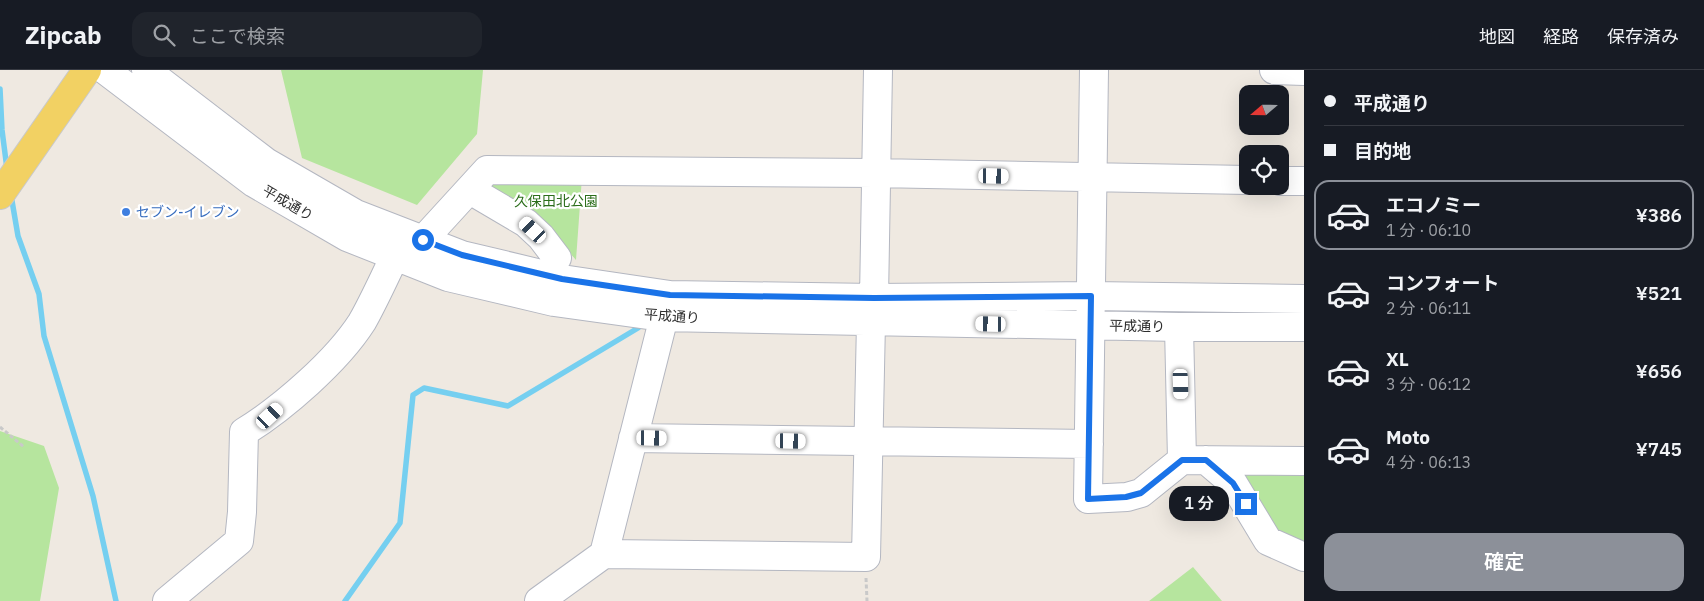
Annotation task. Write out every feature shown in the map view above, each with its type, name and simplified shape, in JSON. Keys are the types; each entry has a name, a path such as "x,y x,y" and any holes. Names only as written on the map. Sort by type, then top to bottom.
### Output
{"main road":[{"path":"0,195 87,70"}],"street":[{"name":"平成通り","path":"105,70 254,183 347,237 448,277 554,302 873,310 1090,325 1304,327"},
{"name":"平成通り","path":"146,70 266,162 356,214 462,255 666,306"},
{"path":"539,601 604,554 866,557 878,70"},
{"path":"1094,70 1088,499 1126,497 1141,493 1194,460 1304,461"},
{"path":"1274,70 1304,70"},
{"path":"423,240 488,170 876,173 1239,180"},
{"path":"1289,181 1304,181"},
{"path":"470,190 526,224 541,237 557,258"},
{"path":"167,601 239,541 244,432 270,416 334,356 361,322 394,256"},
{"name":"平成通り","path":"873,310 1091,296 1304,299"},
{"path":"604,554 666,306"},
{"path":"1179,327 1194,460"},
{"path":"633,438 1089,444"},
{"path":"1194,460 1233,483 1268,541 1304,557"}],"path":[{"path":"0,427 24,447"}],"green space":[{"path":"281,70 483,70 477,134 417,205 302,158"},
{"name":"久保田北公園","path":"488,177 582,177 576,260 543,222 482,186"},
{"path":"0,431 44,446 59,488 40,601 0,601"},
{"path":"1206,460 1304,461 1304,554 1291,553"},
{"path":"1193,567 1222,601 1149,601"}],"waterway":[{"path":"0,89 2,130 7,169"},
{"path":"11,195 18,236 39,294 44,336 93,496 116,601"},
{"path":"345,601 400,523 413,395 424,388 508,406 638,328"}],"place":[{"name":"セブン-イレブン","path":"126,212"}],"route":[{"path":"423,240 462,255 562,279 670,295 874,298 1091,296 1088,499 1126,497 1141,493 1182,460 1206,460 1233,483 1246,504"}]}
